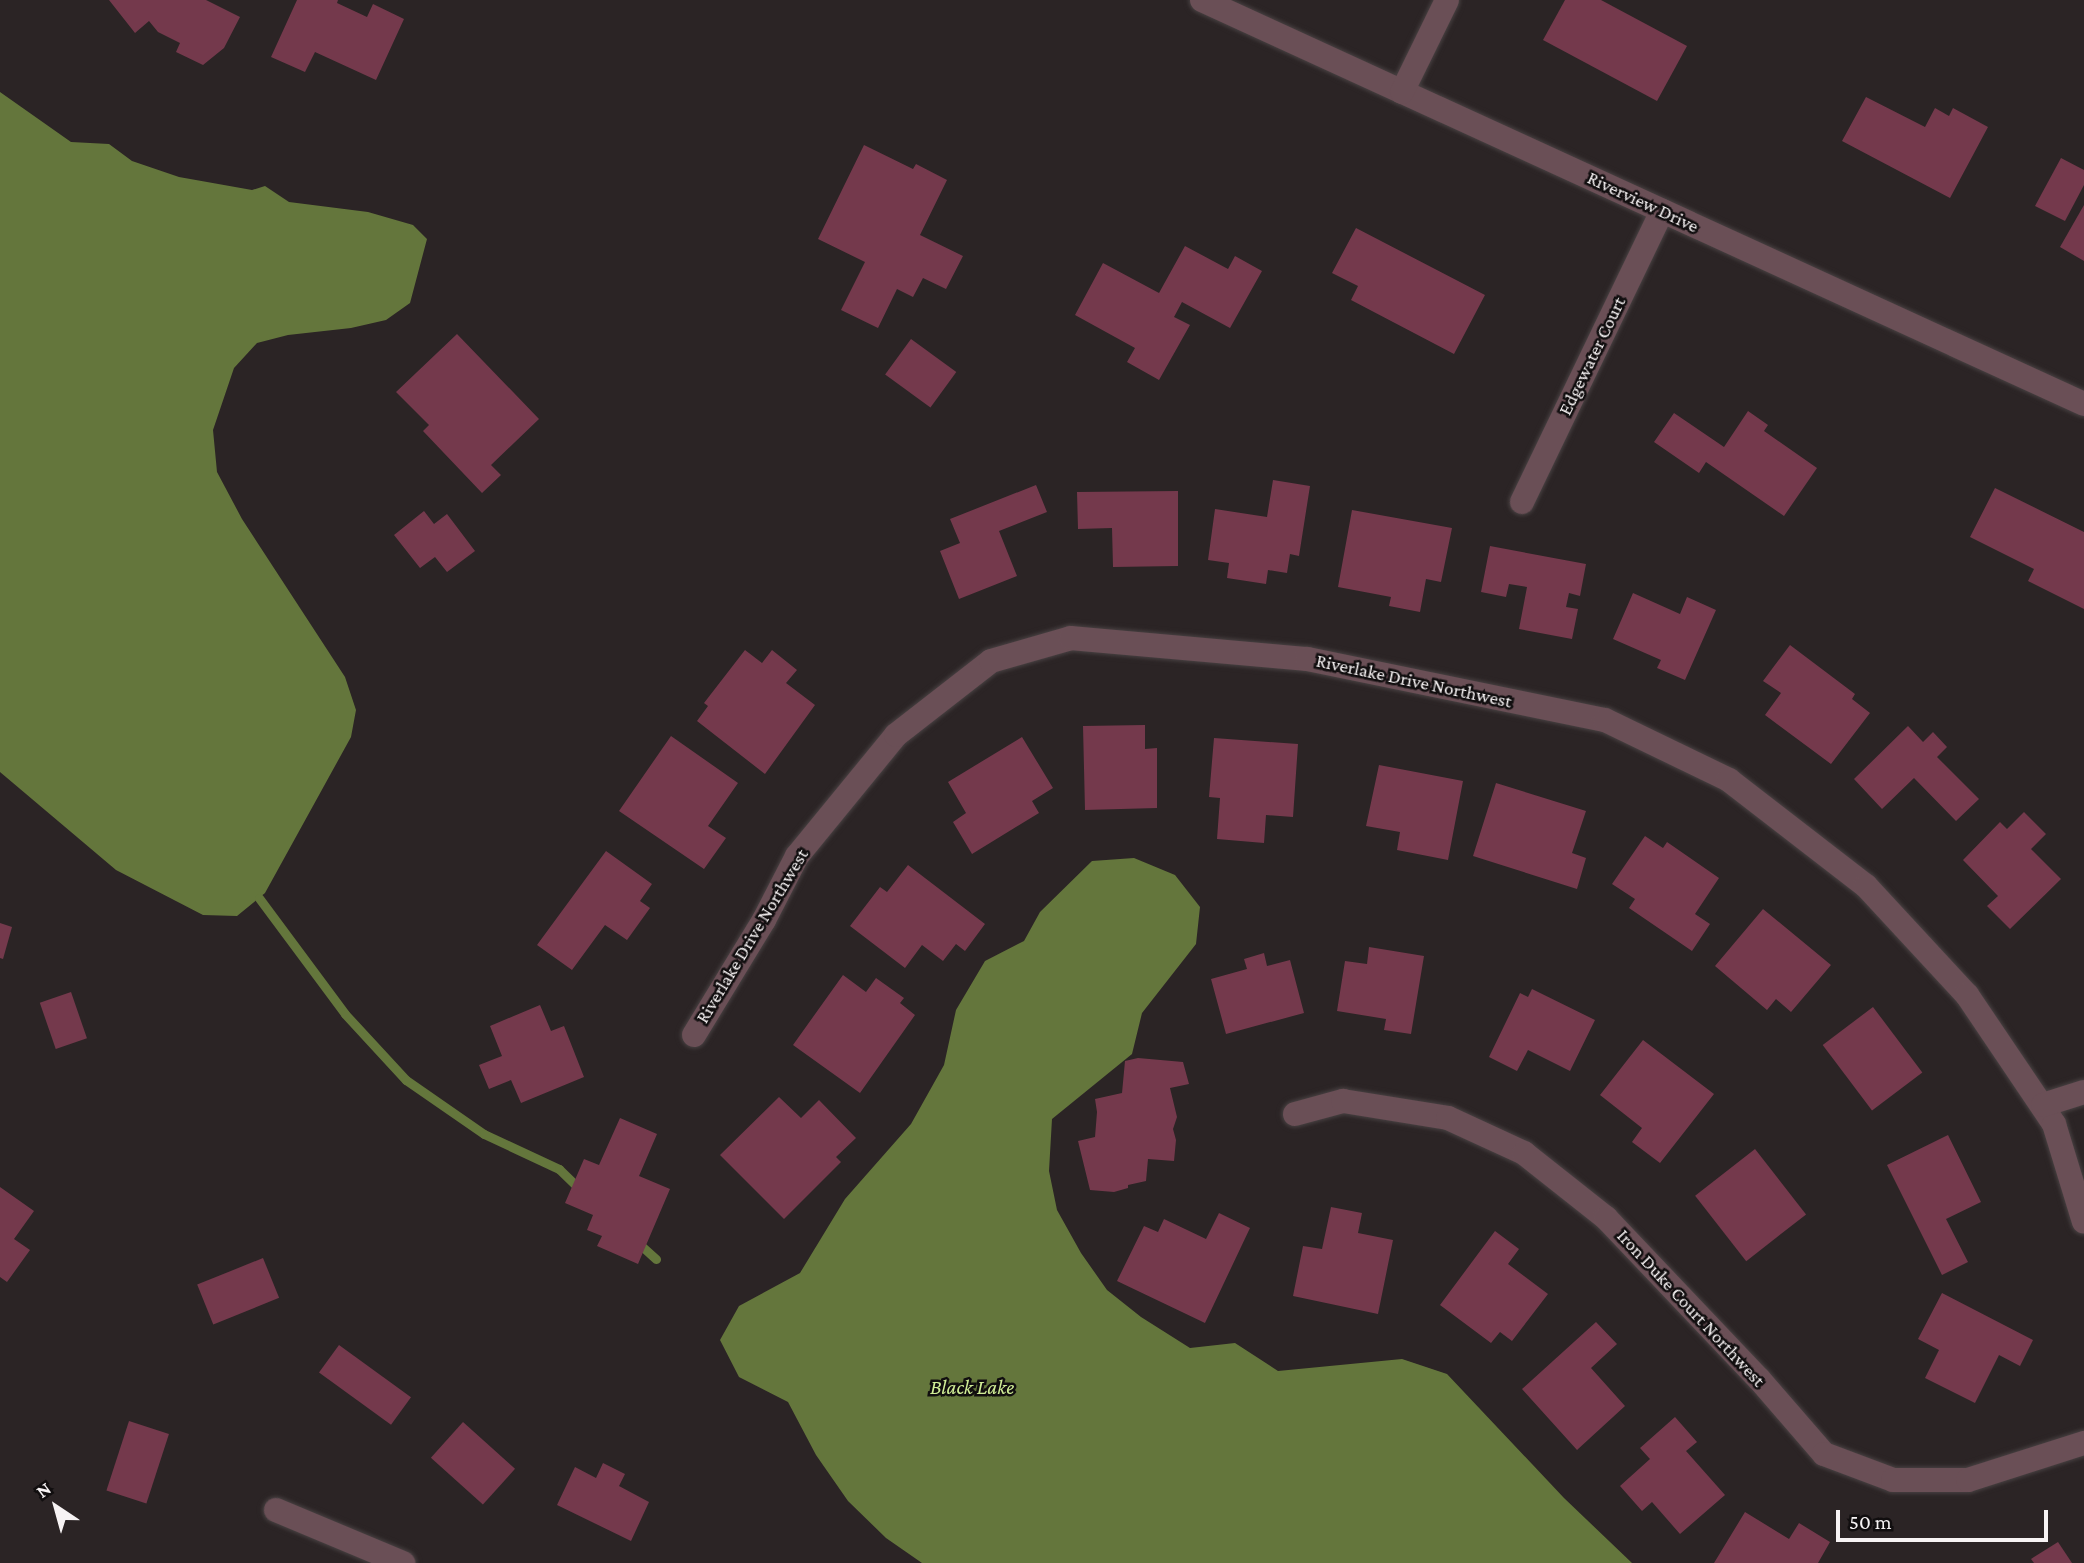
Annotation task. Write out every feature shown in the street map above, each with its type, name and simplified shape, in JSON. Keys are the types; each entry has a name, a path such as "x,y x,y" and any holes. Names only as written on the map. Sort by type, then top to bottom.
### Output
{"street":[{"name":"Riverview Drive","path":"1202,0 2084,404"},
{"path":"1402,92 1447,0"},
{"name":"Edgewater Court","path":"1522,502 1662,211"},
{"name":"Riverlake Drive Northwest","path":"694,1035 764,920 797,856 896,735 991,661 1071,638 1307,659 1605,720 1729,780 1866,886 1967,995 2054,1124 2078,1180 2084,1222"},
{"path":"2043,1105 2084,1092"},
{"name":"Iron Duke Court Northwest","path":"1295,1114 1343,1101 1448,1118 1524,1153 1606,1218 1759,1379 1824,1454 1893,1480 1968,1480 2084,1443"},
{"path":"276,1510 403,1563"}],"water":[{"path":"0,92 71,142 109,144 132,161 179,177 252,190 265,186 289,202 368,212 413,225 427,239 410,303 386,320 351,328 288,335 257,343 234,368 213,430 217,472 242,519 345,677 356,710 351,737 265,893 237,916 203,915 116,870 0,772"},
{"name":"Black Lake","path":"1134,858 1175,875 1200,907 1196,944 1142,1013 1132,1054 1052,1119 1049,1171 1057,1210 1081,1253 1107,1290 1141,1317 1190,1348 1235,1343 1278,1371 1402,1359 1447,1374 1564,1498 1632,1563 922,1563 886,1538 848,1501 816,1455 788,1402 739,1377 720,1340 739,1306 800,1273 845,1199 911,1124 944,1065 956,1010 985,961 1024,941 1040,912 1092,861"}],"building":[{"path":"109,0 206,0 240,17 224,48 203,65 176,52 180,43 158,32 149,21 135,33"},
{"path":"297,0 338,0 337,3 367,17 373,4 404,19 376,80 315,52 305,72 271,57"},
{"path":"1565,0 1601,0 1687,46 1657,101 1543,40"},
{"path":"1866,97 1925,127 1935,108 1949,116 1953,108 1988,127 1950,198 1842,141"},
{"path":"864,145 913,169 916,164 947,180 920,235 963,256 946,289 923,278 913,297 897,289 878,328 841,310 865,262 818,239"},
{"path":"2061,158 2084,170 2084,185 2065,221 2035,206"},
{"path":"2084,205 2084,261 2060,247"},
{"path":"1356,228 1485,295 1454,354 1351,300 1358,286 1332,273"},
{"path":"1185,246 1228,269 1235,256 1262,271 1230,328 1182,302 1174,317 1190,325 1159,380 1127,362 1135,348 1075,315 1103,263 1159,293"},
{"path":"457,334 539,419 491,465 501,475 482,493 423,431 429,425 396,392"},
{"path":"911,339 956,372 930,408 885,375"},
{"path":"1748,411 1768,425 1764,431 1817,468 1784,516 1706,462 1699,473 1654,442 1674,413 1724,447"},
{"path":"1273,480 1310,486 1299,556 1290,554 1287,573 1268,570 1266,584 1227,578 1229,563 1208,560 1215,509 1267,517"},
{"path":"1036,485 1047,512 999,531 1017,576 959,599 940,551 960,543 950,519"},
{"path":"1995,488 2084,532 2084,609 2028,581 2034,569 1970,537"},
{"path":"1178,491 1178,566 1113,567 1112,528 1078,529 1077,492"},
{"path":"1352,510 1452,528 1441,582 1426,579 1420,612 1389,606 1391,597 1338,587"},
{"path":"424,511 434,524 447,514 475,551 447,572 435,557 420,568 394,535"},
{"path":"1490,546 1586,564 1580,596 1569,593 1566,607 1578,609 1572,639 1519,629 1527,587 1509,584 1506,597 1481,592"},
{"path":"1633,593 1680,614 1687,597 1716,610 1685,680 1657,668 1661,660 1613,639"},
{"path":"1790,645 1855,694 1852,699 1870,713 1831,764 1765,715 1781,693 1763,681"},
{"path":"745,650 762,663 772,650 797,670 786,683 815,705 765,774 697,721 708,706 704,703"},
{"path":"1145,725 1145,749 1157,748 1157,808 1085,810 1083,726"},
{"path":"1908,726 1923,742 1933,732 1947,747 1937,757 1979,799 1956,821 1914,778 1882,809 1854,779"},
{"path":"671,736 738,783 708,826 726,838 704,869 619,811"},
{"path":"1022,737 1053,788 1032,801 1039,813 972,854 953,822 966,813 948,782"},
{"path":"1214,738 1298,744 1293,817 1266,815 1264,843 1217,839 1220,798 1209,797"},
{"path":"1379,765 1463,781 1448,860 1397,850 1400,832 1366,826"},
{"path":"1496,783 1586,811 1572,853 1586,858 1577,889 1473,856"},
{"path":"2024,812 2046,834 2031,849 2061,879 2010,929 1987,906 1998,896 1963,860 2000,822 2007,829"},
{"path":"1645,836 1663,848 1667,842 1719,878 1695,914 1710,924 1692,951 1629,908 1635,899 1612,884"},
{"path":"606,851 652,884 640,901 650,908 627,940 605,925 572,970 537,945"},
{"path":"908,865 985,924 965,951 956,944 943,961 922,945 905,968 850,926 880,887 887,892"},
{"path":"1763,909 1831,965 1791,1012 1776,999 1767,1010 1715,966"},
{"path":"0,923 12,927 3,959 0,958"},
{"path":"1369,947 1424,956 1411,1034 1384,1030 1386,1019 1337,1011 1345,961 1367,964"},
{"path":"1264,953 1267,966 1290,960 1304,1013 1226,1034 1211,979 1247,969 1244,959"},
{"path":"843,975 866,992 876,978 904,998 900,1003 915,1015 860,1093 793,1045"},
{"path":"1532,989 1595,1020 1570,1071 1528,1050 1517,1071 1489,1057 1520,993 1528,997"},
{"path":"71,992 87,1038 56,1049 40,1003"},
{"path":"540,1005 551,1031 564,1026 584,1077 521,1103 511,1080 489,1089 479,1065 502,1056 490,1026"},
{"path":"1873,1007 1922,1072 1872,1110 1823,1045"},
{"path":"1643,1040 1714,1094 1660,1163 1632,1142 1642,1128 1600,1095"},
{"path":"1138,1058 1183,1062 1189,1084 1170,1088 1177,1117 1173,1129 1176,1140 1174,1161 1148,1159 1146,1181 1128,1185 1128,1188 1114,1192 1090,1190 1078,1141 1095,1137 1095,1099 1122,1093 1125,1061"},
{"path":"779,1097 801,1118 819,1100 856,1138 836,1157 841,1162 784,1219 720,1155"},
{"path":"620,1118 657,1134 639,1176 670,1189 638,1264 597,1246 602,1236 587,1230 593,1215 565,1203 584,1159 599,1165"},
{"path":"1948,1135 1981,1202 1946,1219 1968,1262 1942,1275 1887,1165"},
{"path":"1755,1149 1806,1214 1746,1261 1695,1196"},
{"path":"0,1187 34,1211 14,1239 30,1250 7,1282 0,1277"},
{"path":"1331,1207 1362,1213 1358,1233 1393,1240 1378,1314 1293,1296 1303,1246 1322,1249"},
{"path":"1219,1213 1250,1228 1205,1323 1117,1281 1144,1226 1158,1232 1164,1219 1206,1239"},
{"path":"1495,1231 1519,1249 1508,1264 1548,1294 1512,1341 1500,1332 1491,1343 1440,1305"},
{"path":"263,1258 279,1298 213,1324 197,1285"},
{"path":"1942,1293 2033,1340 2020,1366 1999,1355 1975,1403 1925,1378 1939,1350 1918,1339"},
{"path":"1596,1322 1617,1344 1591,1368 1625,1406 1577,1450 1522,1389"},
{"path":"339,1345 411,1397 391,1425 319,1373"},
{"path":"1675,1417 1697,1442 1686,1451 1725,1495 1680,1534 1652,1502 1642,1511 1620,1486 1650,1459 1640,1448"},
{"path":"129,1421 169,1434 146,1503 106,1490"},
{"path":"463,1422 515,1469 483,1505 431,1458"},
{"path":"603,1463 625,1474 619,1486 649,1502 631,1541 557,1505 575,1467 596,1478"},
{"path":"1745,1512 1789,1539 1799,1523 1830,1542 1818,1563 1714,1563"},
{"path":"2058,1542 2072,1563 2034,1563 2031,1559"}],"waterway":[{"path":"259,898 345,1014 406,1080 484,1134 559,1169 580,1189"},
{"path":"636,1241 656,1259"}]}
